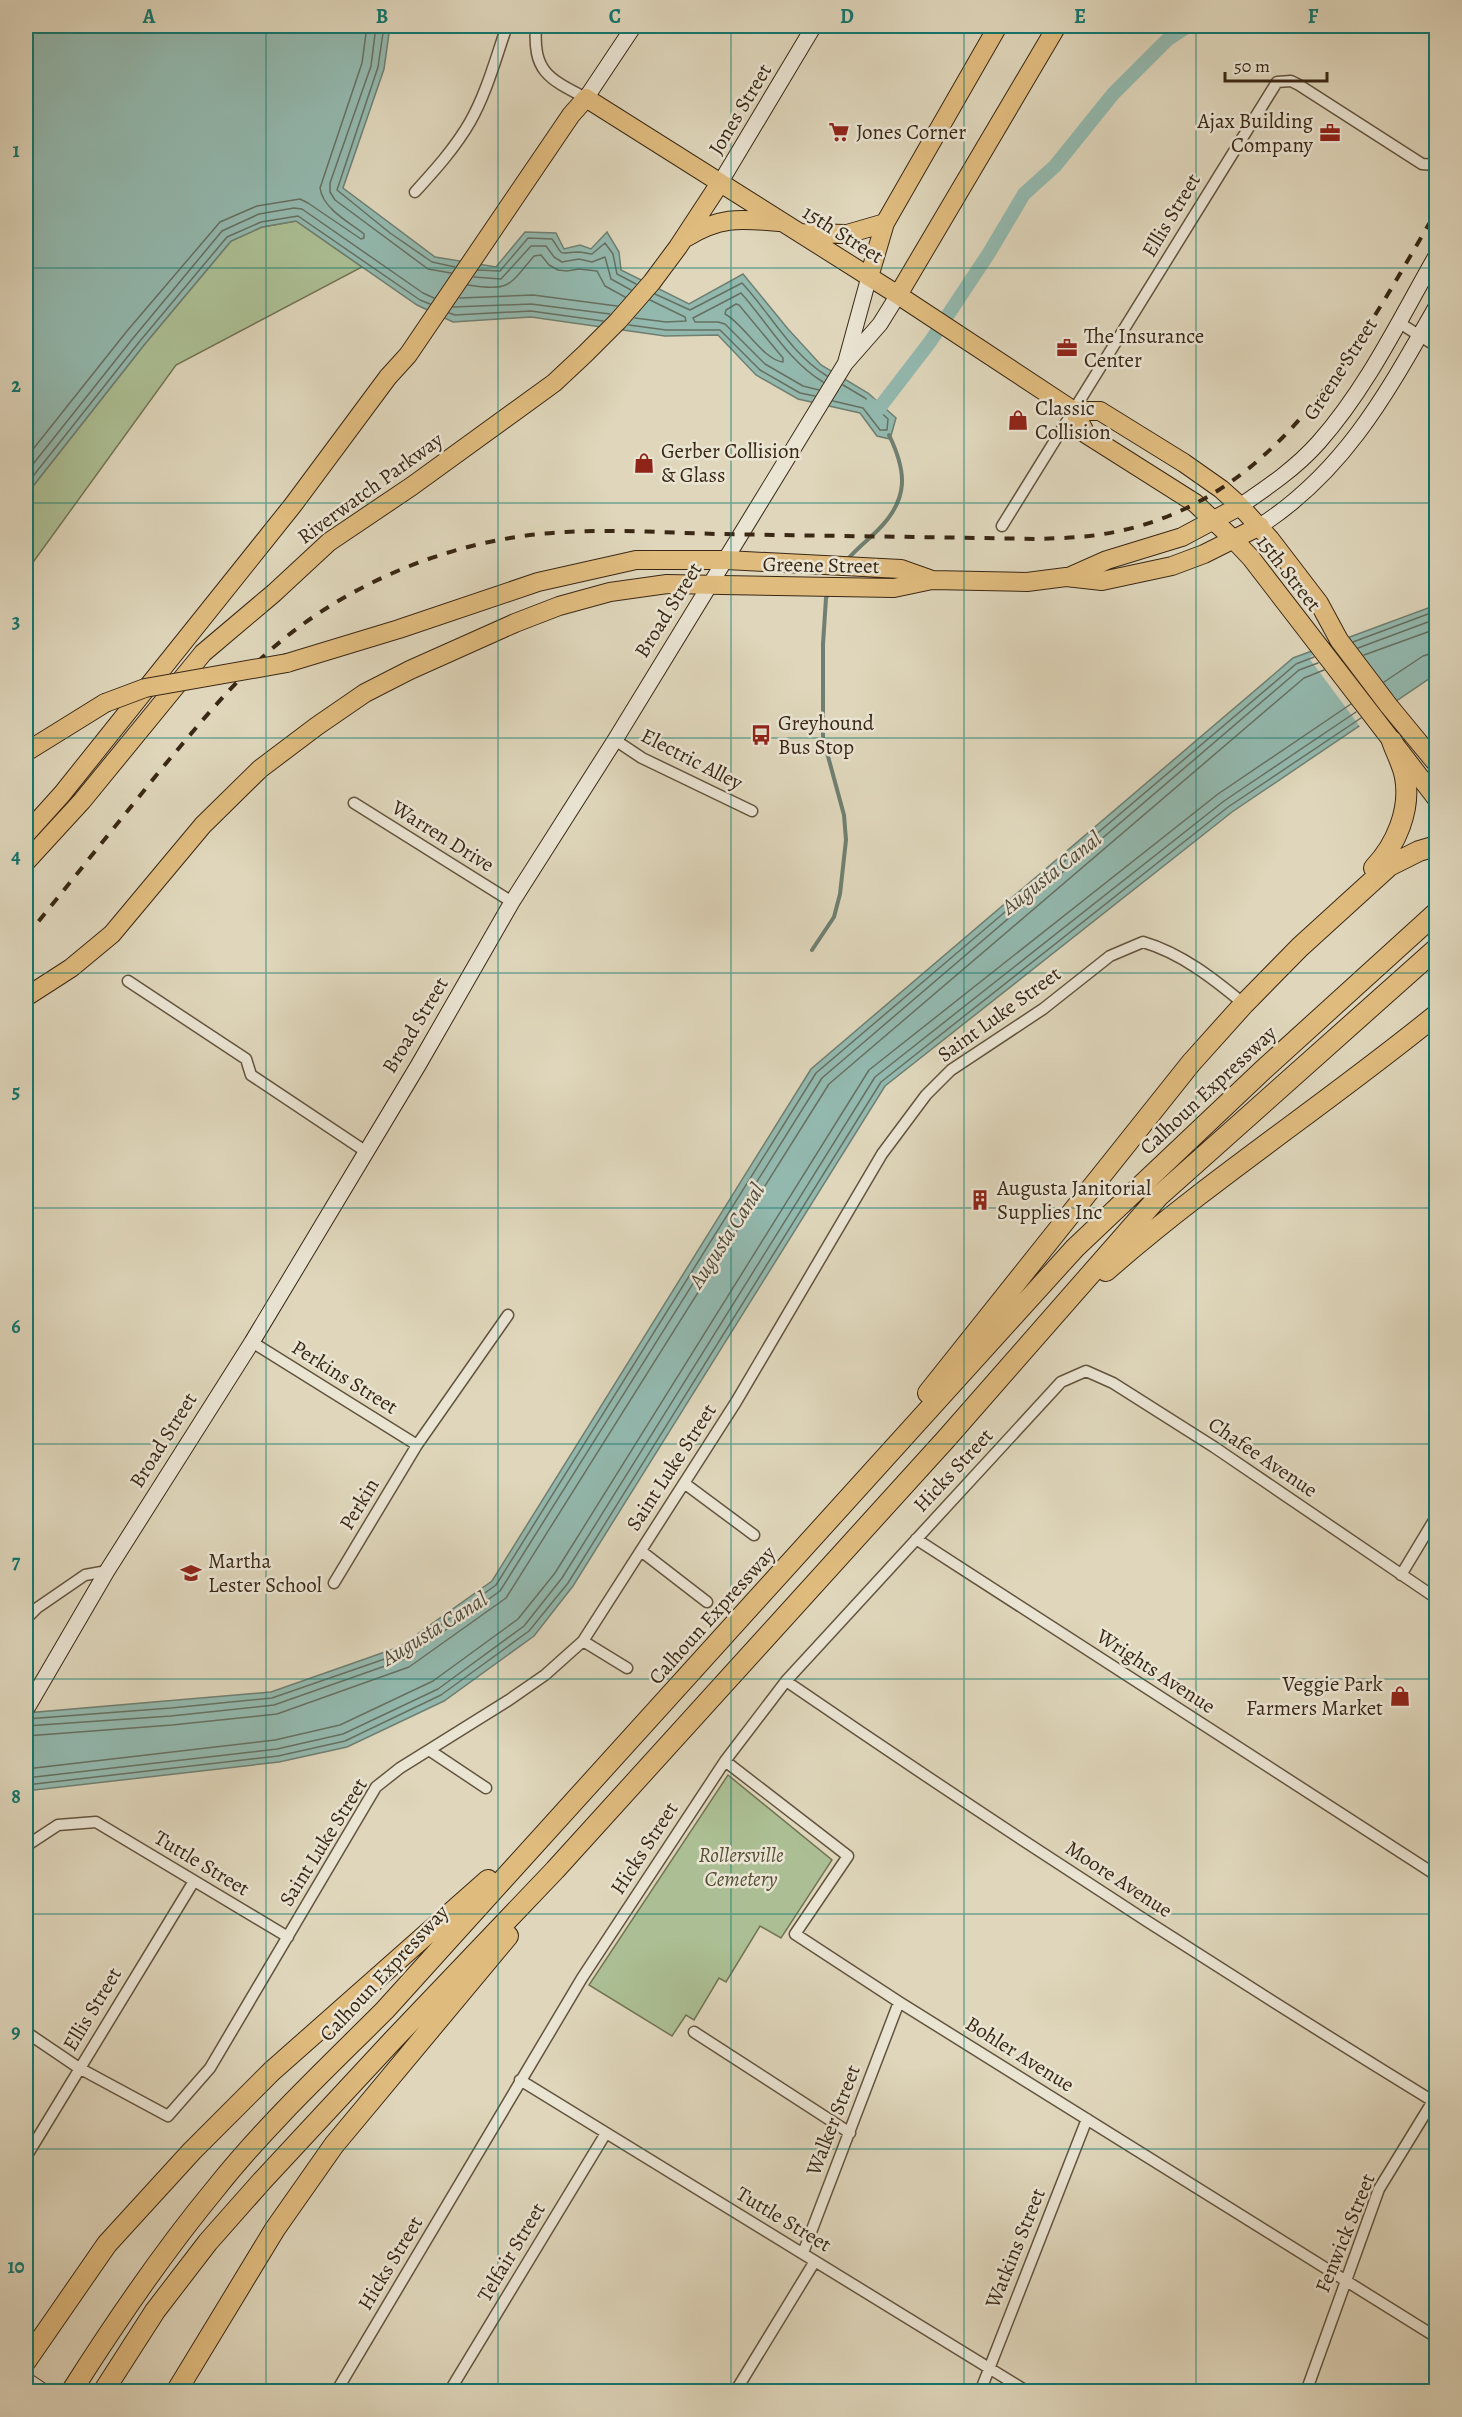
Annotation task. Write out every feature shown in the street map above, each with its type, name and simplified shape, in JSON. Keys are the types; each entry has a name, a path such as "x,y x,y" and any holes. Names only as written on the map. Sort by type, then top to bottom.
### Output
{"highway":[{"path":"1358,893 1368,874 1389,853 1403,814 1406,797 1405,774 1392,741"},
{"path":"809,1544 1191,1063 1244,1004 1300,947 1389,866 1419,851 1437,846"},
{"name":"Calhoun Expressway","path":"71,2391 154,2266 217,2186 294,2101 385,2010 1075,1248 1272,1062 1437,913"},
{"path":"103,2391 155,2311 208,2242 262,2181 555,1870 670,1744 945,1440 1159,1196 1437,949"},
{"path":"1048,1323 1143,1239 1206,1188 1437,1016"},
{"path":"176,2391 275,2229 334,2145 670,1744"},
{"path":"26,2361 107,2244 192,2151 272,2071 567,1810"}],"main road":[{"path":"586,98 634,26"},
{"name":"Jones Street","path":"720,183 814,26"},
{"name":"Broad Street","path":"845,364 885,223 998,26"},
{"name":"Broad Street","path":"26,1710 107,1571 252,1342 365,1150 419,1064 512,902 615,740 845,364 880,324 1057,26"},
{"name":"Riverwatch Parkway","path":"26,834 62,794 286,514 388,377 408,355 571,115 586,98"},
{"name":"15th Street","path":"586,98 869,277 1074,411 1086,434 1195,503 1251,558 1437,798"},
{"name":"Riverwatch Parkway","path":"26,862 82,801 203,653 274,593 329,542 412,486 554,383 618,321 652,282 681,243 720,183"},
{"path":"681,243 721,221 738,219 783,223"},
{"path":"799,233 847,234 885,223"},
{"name":"Greene Street","path":"1066,577 1107,560 1182,537 1240,506 1280,479 1317,444 1348,404 1437,256"},
{"name":"Greene Street","path":"30,995 71,968 112,934 203,825 260,769 365,693 410,670 515,623 559,606 610,592 667,584 894,588 932,580 1027,582 1066,577 1102,580 1148,572 1204,554 1279,514 1341,455 1363,429 1384,398 1437,308"},
{"name":"15th Street","path":"1074,411 1100,411 1184,463 1221,489 1240,506 1260,526 1319,603 1339,640 1389,706 1437,763"},
{"name":"Greene Street","path":"26,752 105,703 145,688 287,663 399,629 538,582 596,567 636,560 726,560 901,569 932,580"},
{"path":"26,2380 44,2391"}],"street":[{"path":"415,192 439,165 471,121 507,26"},
{"path":"536,26 535,53 542,68 561,84 586,98"},
{"name":"Ellis Street","path":"1002,526 1277,82 1284,80 1299,85 1422,164 1437,165"},
{"path":"1398,322 1437,346"},
{"name":"Electric Alley","path":"615,740 642,758 752,811"},
{"name":"Warren Drive","path":"354,803 512,902"},
{"name":"Saint Luke Street","path":"80,2068 168,2116 210,2068 376,1787 400,1768 545,1675 583,1641 736,1402 882,1154 926,1095 951,1070 1043,1009 1110,956 1143,942 1173,954 1215,980 1244,1004"},
{"path":"128,981 246,1059 251,1075 365,1150"},
{"name":"Perkin","path":"334,1583 417,1445 508,1315"},
{"name":"Perkins Street","path":"252,1342 417,1445"},
{"name":"Chafee Avenue","path":"1061,1382 1086,1371 1113,1383 1214,1447 1437,1598"},
{"name":"Hicks Street","path":"336,2391 582,1978 724,1761 786,1681 1061,1382"},
{"path":"684,1483 754,1535"},
{"path":"1401,1575 1437,1517"},
{"name":"Wrights Avenue","path":"916,1539 1437,1875"},
{"path":"641,1551 707,1602"},
{"path":"26,1619 37,1608 85,1575 107,1571"},
{"path":"583,1641 627,1668"},
{"name":"Moore Avenue","path":"786,1681 945,1790 1071,1872 1436,2100"},
{"path":"429,1750 486,1788"},
{"name":"Bohler Avenue","path":"724,1761 848,1856 795,1934 899,2002 1437,2337"},
{"name":"Tuttle Street","path":"26,1846 57,1825 96,1822 288,1936"},
{"name":"Ellis Street","path":"26,2157 194,1881"},
{"name":"Walker Street","path":"802,2253 899,2002"},
{"path":"26,2032 80,2068"},
{"path":"694,2032 850,2133"},
{"name":"Tuttle Street","path":"520,2080 1028,2391"},
{"name":"Fenwick Street","path":"1306,2391 1379,2189 1436,2100"},
{"name":"Watkins Street","path":"980,2391 1086,2118"},
{"name":"Telfair Street","path":"449,2391 606,2133"},
{"path":"735,2391 815,2260"}],"green space":[{"path":"296,221 362,267 176,365 26,572 26,495 144,345 231,241 262,227"},
{"name":"Rollersville Cemetery","path":"728,1775 832,1860 781,1938 760,1926 726,1982 719,1978 694,2020 686,2015 672,2036 589,1985"}],"water":[{"path":"26,26 390,26 384,69 343,188 435,257 496,267 525,232 556,233 564,249 580,245 591,249 607,232 619,252 621,270 689,304 743,274 821,365 868,393 896,418 890,439 877,436 860,413 798,399 756,375 718,335 665,336 531,317 453,322 417,305 296,221 262,227 231,241 144,345 26,495"},
{"name":"Augusta Canal","path":"1436,605 1436,674 1232,812 885,1086 573,1586 534,1636 444,1701 347,1747 279,1762 26,1791 26,1713 271,1692 399,1647 492,1581 811,1069 1293,658"}],"pier":[{"path":"1346,635 1397,703 1361,728 1309,658 1335,639"}],"waterway":[{"path":"871,405 877,411 930,342 989,253 1024,194 1055,166 1113,94 1167,40 1188,26"},
{"path":"847,560 888,519 900,496 902,473 889,435"},
{"path":"812,950 834,917 840,894 846,840 844,815 823,738 823,644 826,598 829,593"}],"railway":[{"path":"26,937 163,767 239,681 266,654 298,628 332,605 368,585 406,568 485,543 566,532 624,531 1038,539 1097,535 1159,520 1213,493 1261,458 1302,416 1340,368 1374,317 1436,212"}],"place":[{"name":"Jones Corner","path":"839,132"},
{"name":"Ajax Building Company","path":"1330,133"},
{"name":"The Insurance Center","path":"1067,348"},
{"name":"Classic Collision","path":"1018,420"},
{"name":"Gerber Collision & Glass","path":"644,463"},
{"name":"Greyhound Bus Stop","path":"761,735"},
{"name":"Augusta Janitorial Supplies Inc","path":"980,1200"},
{"name":"Martha Lester School","path":"191,1573"},
{"name":"Veggie Park Farmers Market","path":"1400,1696"}]}
